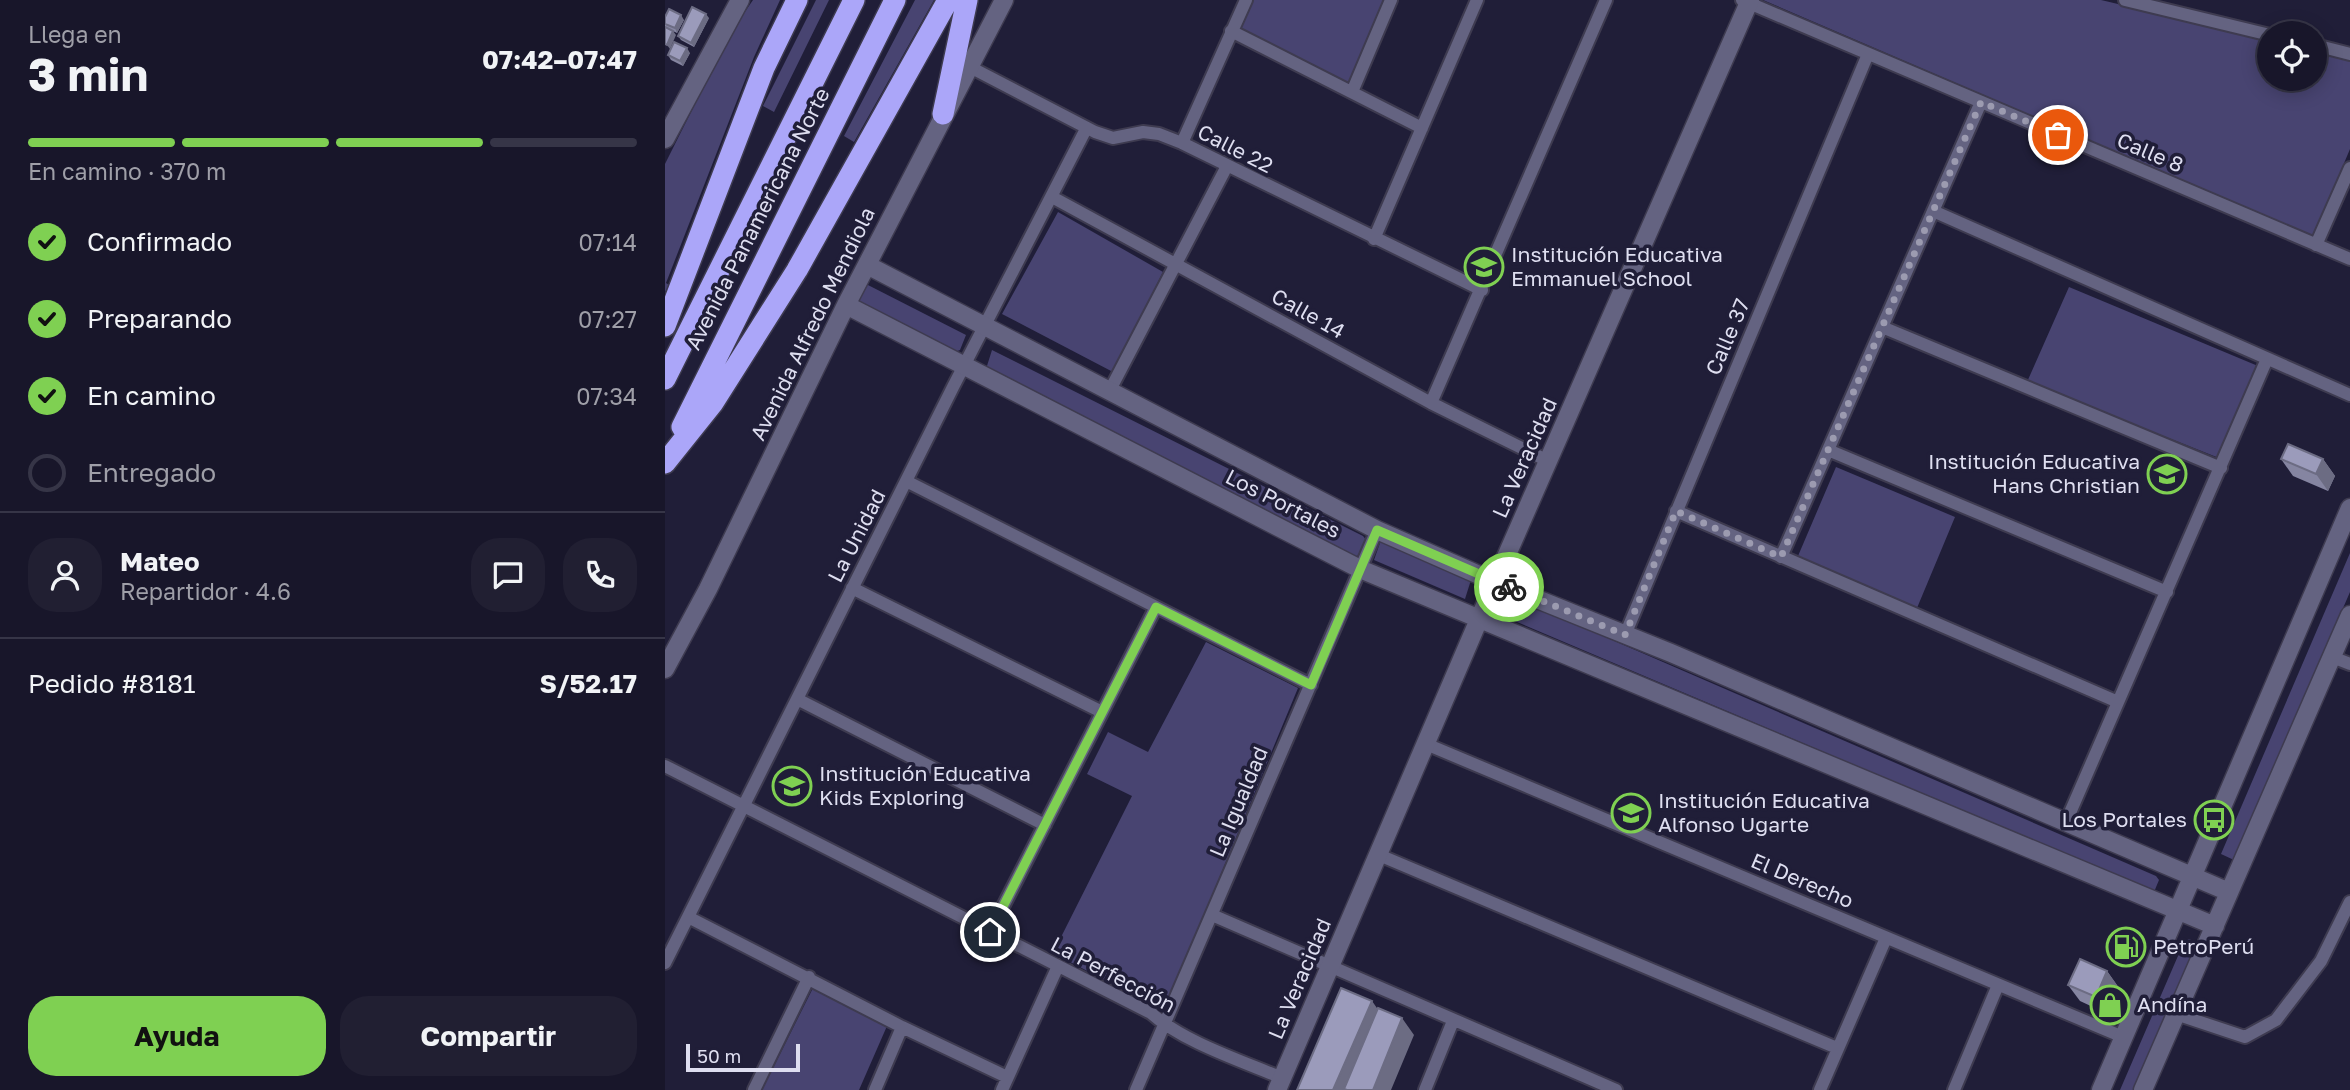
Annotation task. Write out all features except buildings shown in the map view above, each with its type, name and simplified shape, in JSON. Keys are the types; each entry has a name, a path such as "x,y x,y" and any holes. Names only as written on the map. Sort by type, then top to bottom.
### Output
{"highway":[{"path":"665,326 764,68 797,0"},
{"name":"Avenida Panamericana Norte","path":"665,379 854,0"},
{"name":"Avenida Panamericana Norte","path":"665,462 895,0"},
{"path":"665,462 713,403 797,270 948,0"},
{"path":"943,114 967,0"}],"street":[{"path":"665,139 670,114 740,0"},
{"name":"Avenida Alfredo Mendiola","path":"665,669 708,589 846,305 1003,0"},
{"path":"1182,143 1246,0"},
{"path":"1352,92 1391,0"},
{"path":"1374,239 1478,0"},
{"path":"1431,403 1606,0"},
{"path":"2125,0 2257,31"},
{"name":"Calle 8","path":"1747,1 2350,259"},
{"name":"La Veracidad","path":"1280,1084 1747,1"},
{"path":"1231,31 1422,128"},
{"path":"2327,48 2350,54"},
{"name":"Calle 37","path":"1625,635 1868,54"},
{"name":"Calle 22","path":"968,66 1086,128 1113,138 1143,132 1159,134 1182,143 1482,290"},
{"path":"1781,557 1981,102"},
{"name":"La Unidad","path":"665,963 964,365 1086,128"},
{"path":"1109,392 1227,166"},
{"path":"2316,244 2350,168"},
{"name":"Calle 14","path":"1052,197 1431,403 1548,461"},
{"path":"1933,211 2350,395"},
{"name":"Los Portales","path":"867,265 1377,530 2229,892"},
{"name":"Los Portales","path":"846,305 1360,569 2215,926"},
{"path":"1882,327 2221,468"},
{"path":"2066,822 2267,359"},
{"path":"1828,450 2167,592"},
{"path":"906,481 1311,685"},
{"path":"2101,1090 2350,508"},
{"path":"1676,511 2118,702"},
{"name":"La Igualdad","path":"1136,1090 1377,530"},
{"path":"852,588 1102,712"},
{"path":"990,932 1156,607"},
{"path":"2143,1090 2350,615"},
{"path":"2332,657 2350,664"},
{"path":"797,699 1045,825"},
{"name":"El Derecho","path":"1426,744 2123,1037"},
{"name":"La Perfección","path":"665,766 1151,1013 1164,1025 1280,1084"},
{"path":"1379,855 1837,1048"},
{"path":"2176,1014 2245,1037 2276,1020 2321,961 2350,902"},
{"path":"1212,915 1616,1090"},
{"path":"688,916 902,1027 1007,1077"},
{"path":"1819,1090 1886,937"},
{"path":"1002,1090 1058,966"},
{"path":"754,1090 809,977"},
{"path":"1954,1090 1998,985"},
{"path":"1425,1090 1453,1021"},
{"path":"874,1090 902,1027"}],"shaded area":[{"path":"753,0 780,0 754,57 666,283 669,285 665,292 665,164 731,32"},
{"path":"816,0 829,0 774,112 763,106"},
{"path":"915,0 934,0 854,142 844,136"},
{"path":"1251,0 1388,0 1350,87 1237,29"},
{"path":"1763,0 2101,0 2257,37 2257,91 2327,91 2327,54 2350,59 2350,149 2313,237"},
{"path":"1058,212 1163,272 1113,372 1002,314"},
{"path":"866,284 966,335 960,350 955,352 857,302"},
{"path":"2069,287 2258,366 2219,458 2027,382"},
{"path":"992,350 1363,536 1367,541 1362,555 1356,556 986,369"},
{"path":"1836,467 1955,517 1917,608 1798,556"},
{"path":"1381,540 1471,580 1465,599 1374,560"},
{"path":"2350,553 2350,592 2234,860 2221,854"},
{"path":"1511,596 2156,876 2159,880 2154,892 1510,619 1503,614"},
{"path":"1206,642 1298,688 1164,1011 1053,953 1132,796 1087,774 1108,732 1148,752"},
{"path":"2189,939 2196,942 2198,949 2138,1090 2120,1090 2184,942"},
{"path":"813,988 887,1026 859,1090 762,1090"}],"way so far":[{"path":"1509,587 1625,635 1676,511 1781,557 1981,102 2058,135"}],"place":[{"name":"Institución Educativa Emmanuel School","path":"1484,267"},
{"name":"Institución Educativa Hans Christian","path":"2167,474"},
{"name":"Institución Educativa Kids Exploring","path":"792,786"},
{"name":"Institución Educativa Alfonso Ugarte","path":"1631,813"},
{"name":"Los Portales","path":"2214,820"},
{"name":"PetroPerú","path":"2126,947"},
{"name":"Andína","path":"2110,1005"}],"route":[{"path":"990,932 1156,607 1311,685 1377,530 1509,587"}]}
